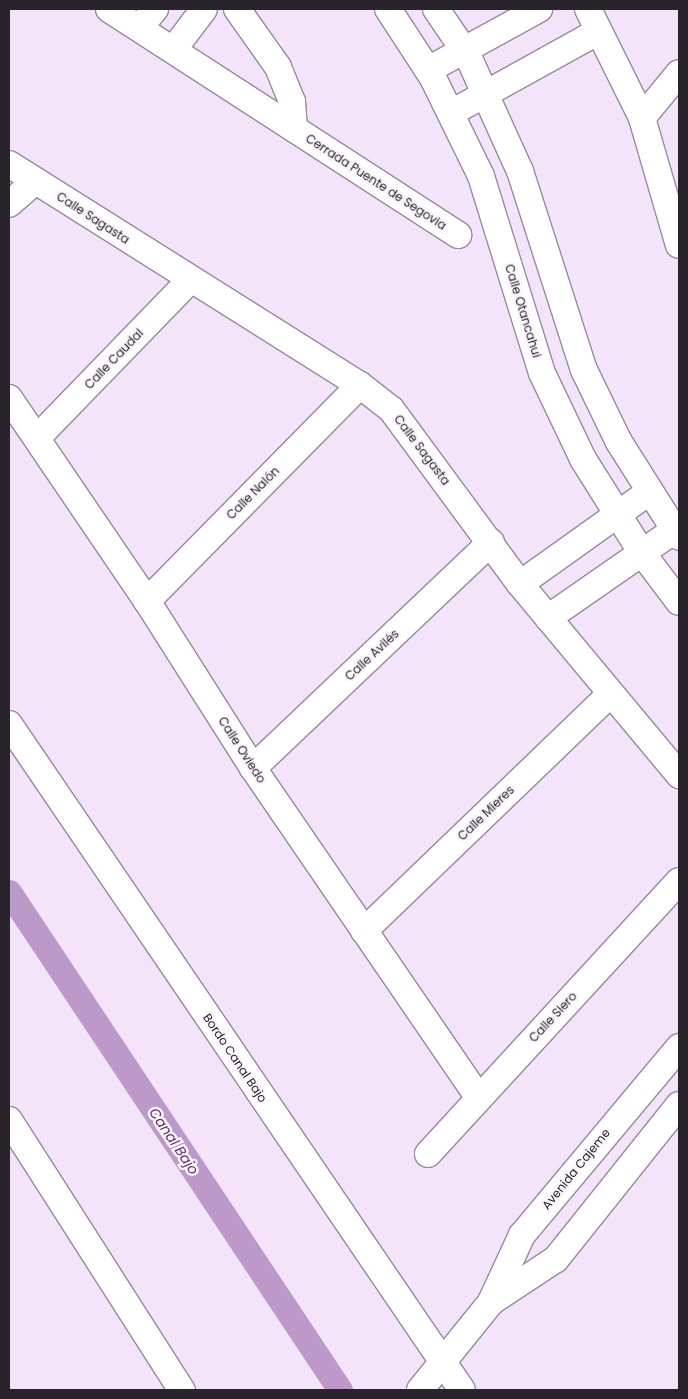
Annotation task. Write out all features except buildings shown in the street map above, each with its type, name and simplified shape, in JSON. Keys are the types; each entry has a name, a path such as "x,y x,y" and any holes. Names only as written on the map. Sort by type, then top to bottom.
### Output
{"street":[{"name":"Cerrada Puente de Segovia","path":"109,9 147,19 173,50 458,235"},
{"path":"173,50 204,9"},
{"name":"Cerrada Puente de Segovia","path":"237,9 278,67 292,100 294,129"},
{"name":"Calle Otancahui","path":"388,9 428,70 481,176 542,373 583,459 642,553 679,602"},
{"path":"436,9 464,51 520,171 584,370 649,492 676,534 642,553 548,618"},
{"path":"428,70 539,9"},
{"path":"450,113 485,94 594,20 642,118 679,245"},
{"path":"642,118 679,73"},
{"name":"Calle Sagasta","path":"9,164 190,280 360,385 402,421 520,584 609,696 679,775"},
{"path":"9,204 35,180"},
{"name":"Calle Caudal","path":"38,438 190,280"},
{"name":"Calle Nalón","path":"147,601 360,385"},
{"name":"Calle Oviedo","path":"9,398 147,601 253,768 479,1098"},
{"path":"520,584 649,492"},
{"name":"Calle Avilés","path":"253,768 491,542"},
{"name":"Calle Mieres","path":"364,931 609,696"},
{"name":"Bordo Canal Bajo","path":"9,724 462,1390"},
{"name":"Calle Siero","path":"428,1154 679,881"},
{"name":"Avenida Cajeme","path":"422,1388 490,1302 522,1235 679,1047"},
{"name":"Avenida Cajeme","path":"490,1302 556,1259 679,1105"},
{"path":"9,1120 182,1390"}],"waterway":[{"name":"Canal Bajo","path":"9,892 340,1390"}]}
